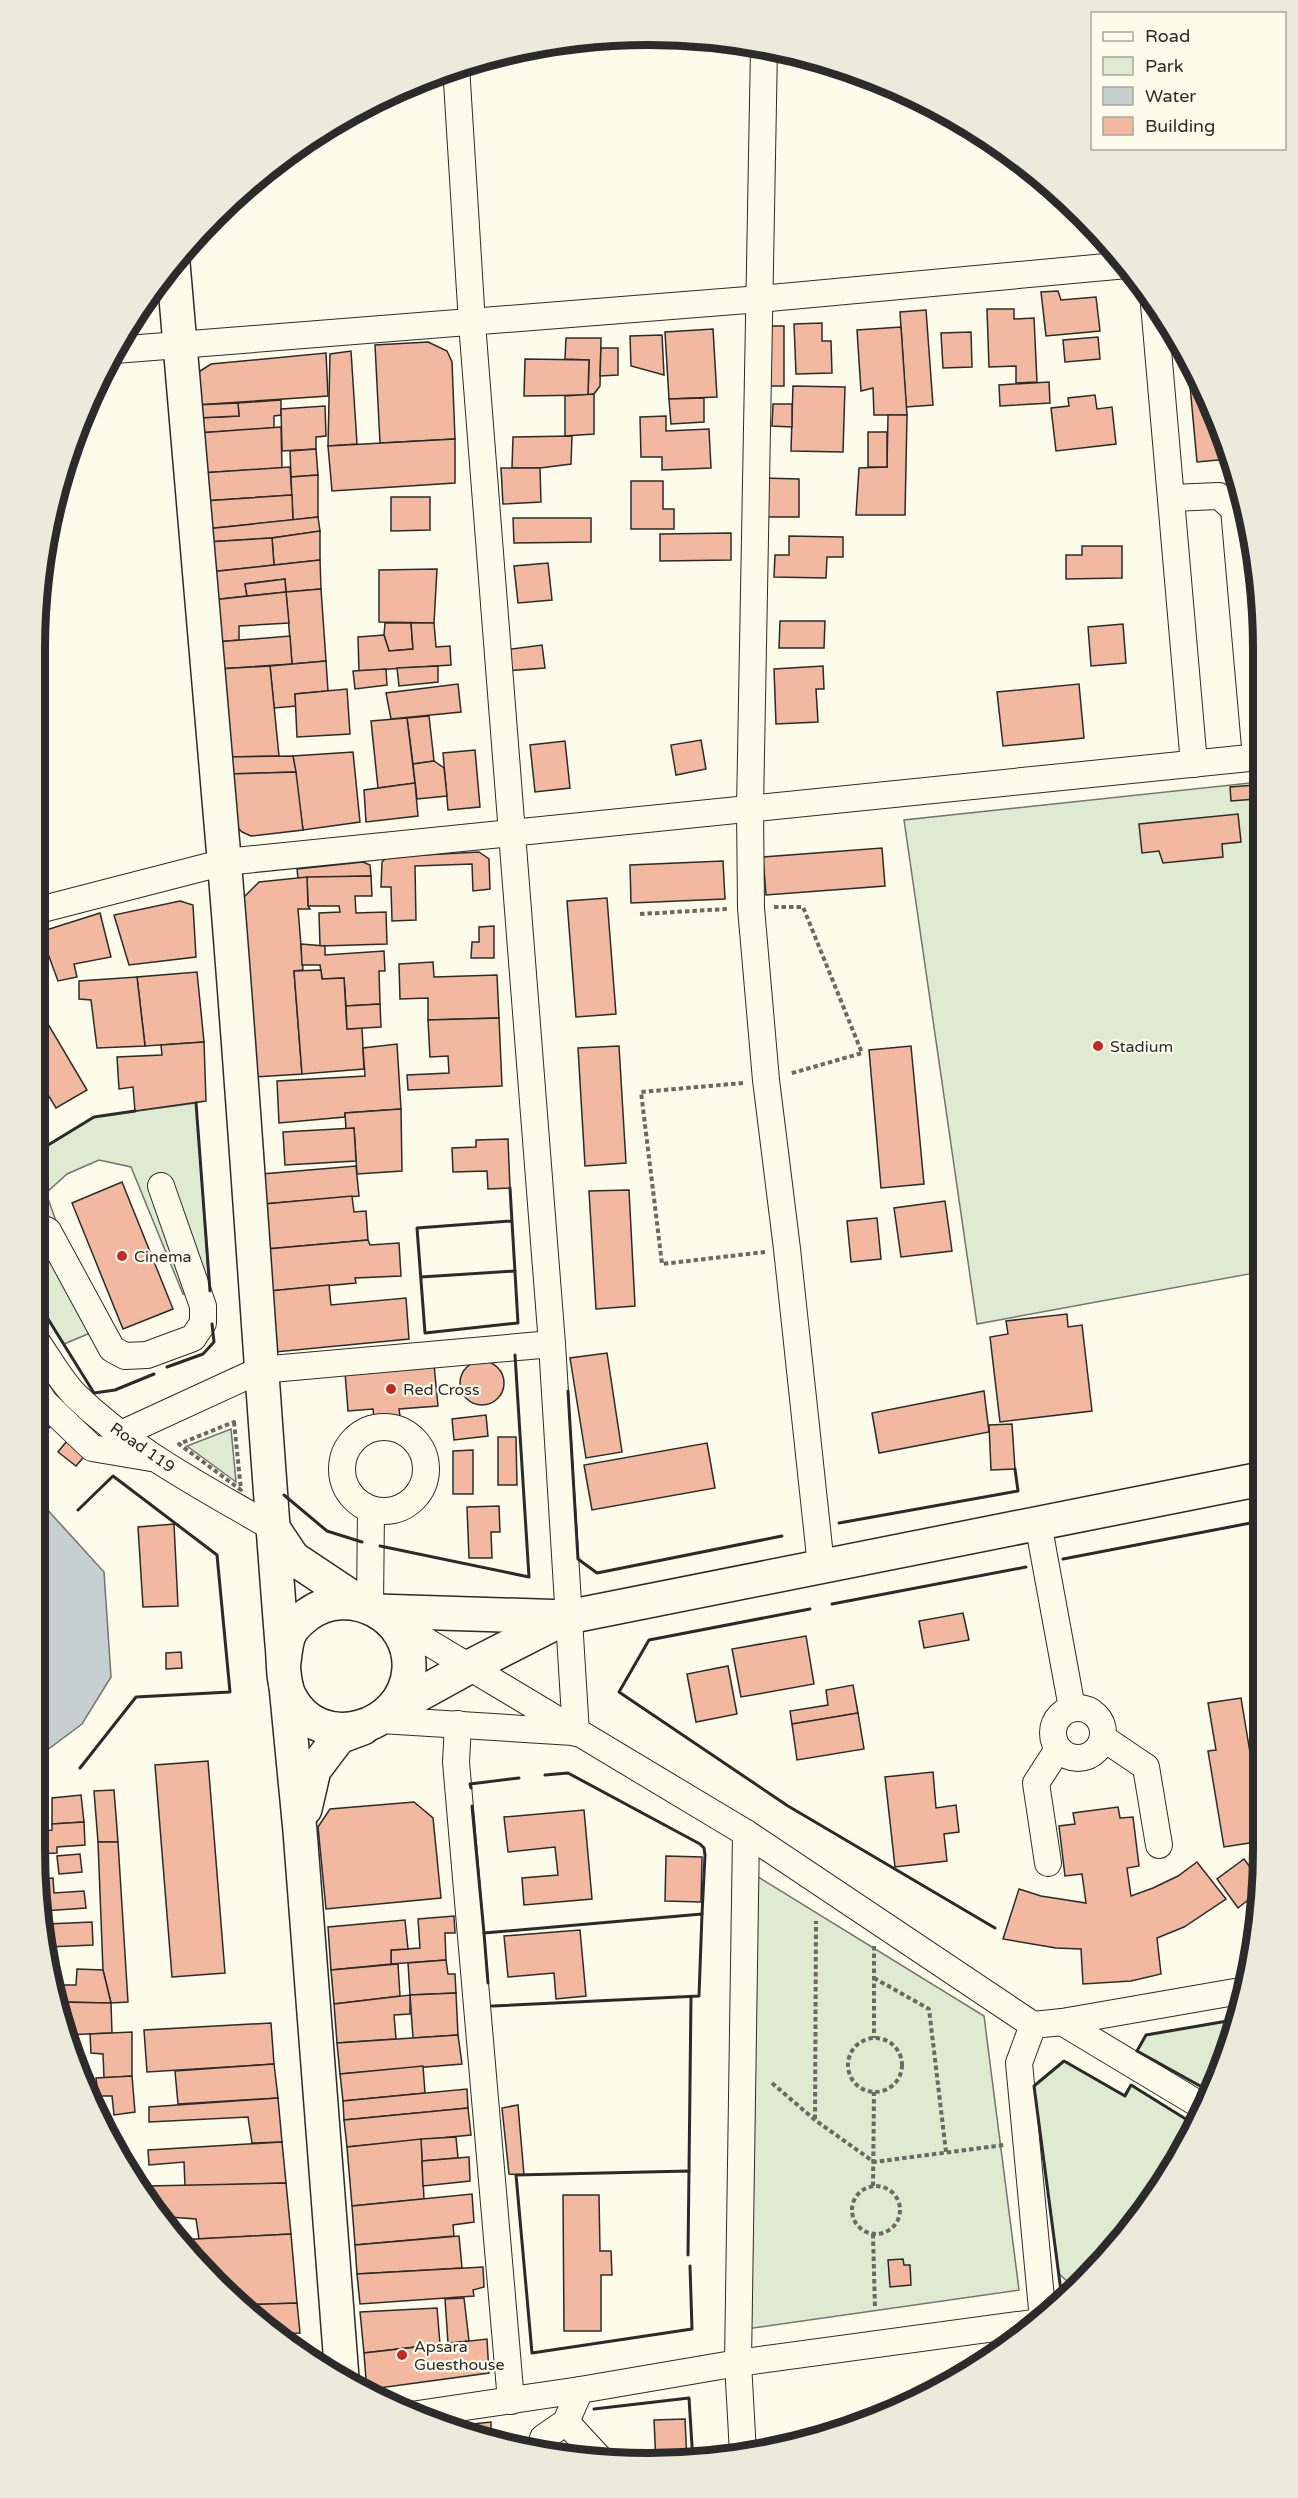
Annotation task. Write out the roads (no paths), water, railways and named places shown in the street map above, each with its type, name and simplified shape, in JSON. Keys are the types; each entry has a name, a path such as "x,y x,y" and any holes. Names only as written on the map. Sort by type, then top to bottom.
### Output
{"main road":[{"path":"174,276 225,862 260,1370 300,1831 341,2368"},
{"path":"273,1528 293,1557 374,1610 398,1630 406,1648 409,1668 404,1689 380,1718 341,1730 324,1726 300,1711 291,1700 285,1673 288,1638 301,1619 328,1603 343,1601 374,1610 568,1617 1253,1481"},
{"path":"300,1831 314,1770 339,1737 380,1718 469,1666 568,1617"}],"street":[{"path":"764,56 750,809 751,908 766,1080 787,1249 821,1566"},
{"path":"457,77 472,323 552,1344 576,1732"},
{"path":"125,349 760,299 1116,266"},
{"path":"1155,320 1194,764"},
{"path":"1171,498 1219,496 1234,509 1253,714"},
{"path":"45,909 225,862 1253,757"},
{"path":"45,1230 48,1231 112,1349 125,1356 147,1355 193,1338 202,1323 202,1306 161,1186"},
{"path":"122,1434 260,1370 552,1344"},
{"name":"Road 119","path":"45,1353 74,1394 122,1434 157,1459 273,1528"},
{"path":"45,1403 92,1448 157,1459"},
{"path":"371,1510 374,1610 746,1833 1033,2025 1235,1992"},
{"path":"1038,1523 1072,1708"},
{"path":"1080,1707 1096,1714 1101,1721 1103,1738 1095,1752 1080,1758 1072,1758 1058,1749 1053,1733 1054,1725 1058,1717 1072,1708 1080,1707"},
{"path":"380,1718 576,1732"},
{"path":"459,1724 457,1774 511,2401"},
{"path":"1103,1738 1146,1767 1159,1845"},
{"path":"1048,1863 1036,1783 1058,1749"},
{"path":"743,2445 738,2363 746,1833"},
{"path":"1062,2022 1197,2103"},
{"path":"1033,2025 1019,2063 1040,2309"},
{"path":"432,2412 738,2363 1022,2324"},
{"path":"541,2443 543,2438 566,2422 580,2390"},
{"path":"566,2422 592,2450"}],"water":[{"path":"45,1507 104,1572 111,1677 82,1724 45,1752"}],"place":[{"name":"Stadium","path":"1098,1046"},
{"name":"Cinema","path":"122,1256"},
{"name":"Red Cross","path":"391,1389"},
{"name":"Apsara Guesthouse","path":"402,2355"}]}
